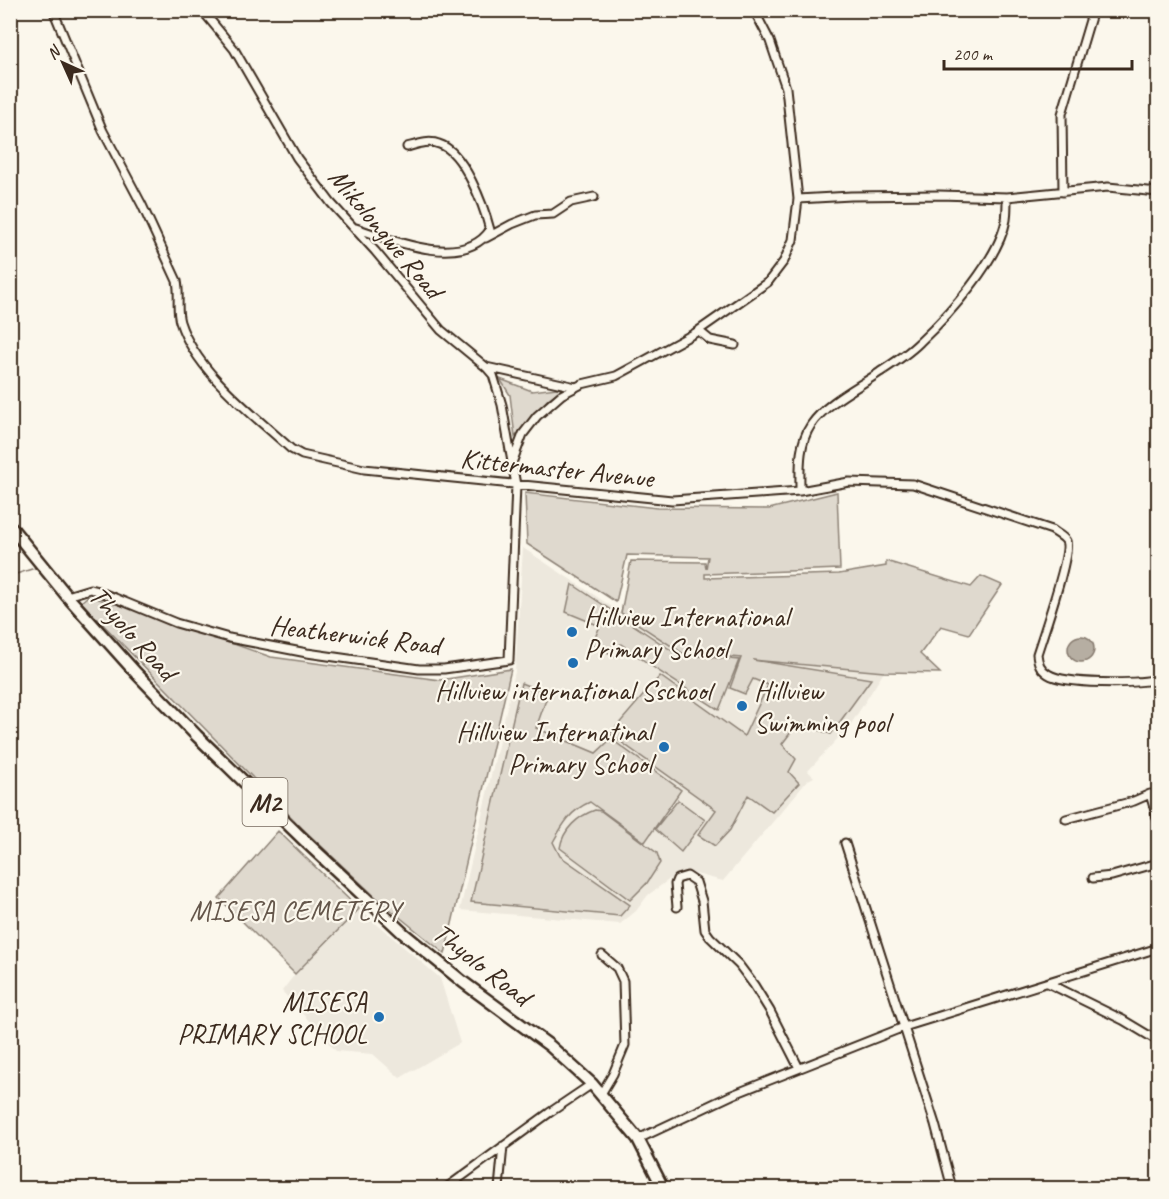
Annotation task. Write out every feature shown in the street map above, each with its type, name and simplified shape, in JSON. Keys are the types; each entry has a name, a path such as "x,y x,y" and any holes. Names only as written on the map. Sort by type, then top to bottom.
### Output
{"highway":[{"name":"Thyolo Road","path":"10,526 67,596 136,673 197,736 380,912 463,982 550,1046 592,1084 638,1138 663,1188"}],"street":[{"name":"Kittermaster Avenue","path":"53,10 103,131 142,205 177,281 178,312 184,333 196,354 234,397 291,449 302,455 364,469 672,500 800,491 849,482 913,484 1052,530 1066,540 1068,547 1064,568 1037,654 1039,666 1046,673 1058,678 1136,683 1158,679"},
{"name":"Mikolongwe Road","path":"202,10 234,49 297,158 441,330 486,367 497,385 516,485"},
{"path":"511,465 523,434 537,417 561,395 576,387 616,376 699,331 768,282 784,261 793,240 798,199 786,88 770,41 754,10"},
{"path":"1063,192 1062,114 1094,10"},
{"path":"407,147 426,142 437,143 444,145 455,155 466,170 486,216 490,230 483,239"},
{"path":"798,199 928,195 1007,197 1108,187 1158,192"},
{"path":"352,226 432,251 467,247 512,224 535,215 553,214 571,202 594,196"},
{"path":"800,491 801,454 810,426 819,415 840,399 921,342 970,287 1000,240 1006,219 1007,197"},
{"path":"699,331 710,340 735,345"},
{"path":"486,367 576,387"},
{"name":"Heatherwick Road","path":"67,596 90,590 98,591 186,626 229,638 307,653 419,669 444,669 509,660 516,485"},
{"path":"1066,819 1134,801 1150,794 1158,821"},
{"path":"845,843 935,1124 952,1188"},
{"path":"1093,878 1112,876 1158,863"},
{"path":"677,907 675,884 677,879 687,876 696,882 702,901 705,930 739,965 754,985 799,1068"},
{"path":"638,1138 732,1095 904,1027 1158,948"},
{"path":"601,1094 613,1074 625,1045 623,981 617,968 602,955"},
{"path":"1048,983 1124,1020 1158,1041"},
{"path":"446,1188 592,1084"},
{"path":"499,1188 503,1146"}],"shaded area":[{"name":"Hillview Internatinal Primary School","path":"523,548 682,653 884,672 851,724 808,771 814,777 808,780 723,881 688,872 671,878 648,895 636,911 620,924 460,910 515,672"},
{"path":"1081,636 1090,640 1094,649 1090,658 1081,662 1072,658 1068,649 1072,640"},
{"name":"MISESA PRIMARY SCHOOL","path":"359,909 440,978 460,1043 400,1078 373,1054 336,1051 282,991 295,974"}],"green space":[{"path":"500,379 532,391 565,387 548,399 515,437 510,395"},
{"path":"837,492 840,569 705,574 705,578 839,574 886,566 886,561 971,587 981,576 1002,585 969,634 941,626 920,654 940,673 884,672 753,660 871,679 831,734 798,723 782,744 796,759 789,772 799,783 772,812 748,795 730,830 715,846 698,835 716,810 610,734 660,676 744,736 768,685 753,679 745,694 730,688 741,658 682,653 621,613 631,561 705,562 706,569 708,557 627,555 616,602 527,544 525,493 657,508 769,509"},
{"path":"572,584 677,654 739,660 719,710 621,644 615,656 592,645 600,626 566,612"},
{"path":"88,596 130,608 271,657 440,680 511,669 445,954 381,902 302,828 81,602"},
{"path":"521,683 548,694 536,728 596,753 611,739 681,790 645,842 590,802 573,813 553,842 560,856 630,905 620,916 471,902"},
{"path":"678,800 705,820 681,852 655,829"},
{"path":"595,810 601,811 657,853 660,863 647,883 630,900 560,848 564,835 572,824"},
{"name":"MISESA CEMETERY","path":"278,831 359,909 295,974 219,898"}],"waterway":[{"path":"10,576 35,568"}],"place":[{"name":"Hillview International Primary School","path":"572,632"},
{"name":"Hillview international Sschool","path":"573,663"},
{"name":"Hillview Swimming pool","path":"742,706"},
{"name":"Hillview Internatinal Primary School","path":"664,747"},
{"name":"MISESA PRIMARY SCHOOL","path":"379,1017"}]}
